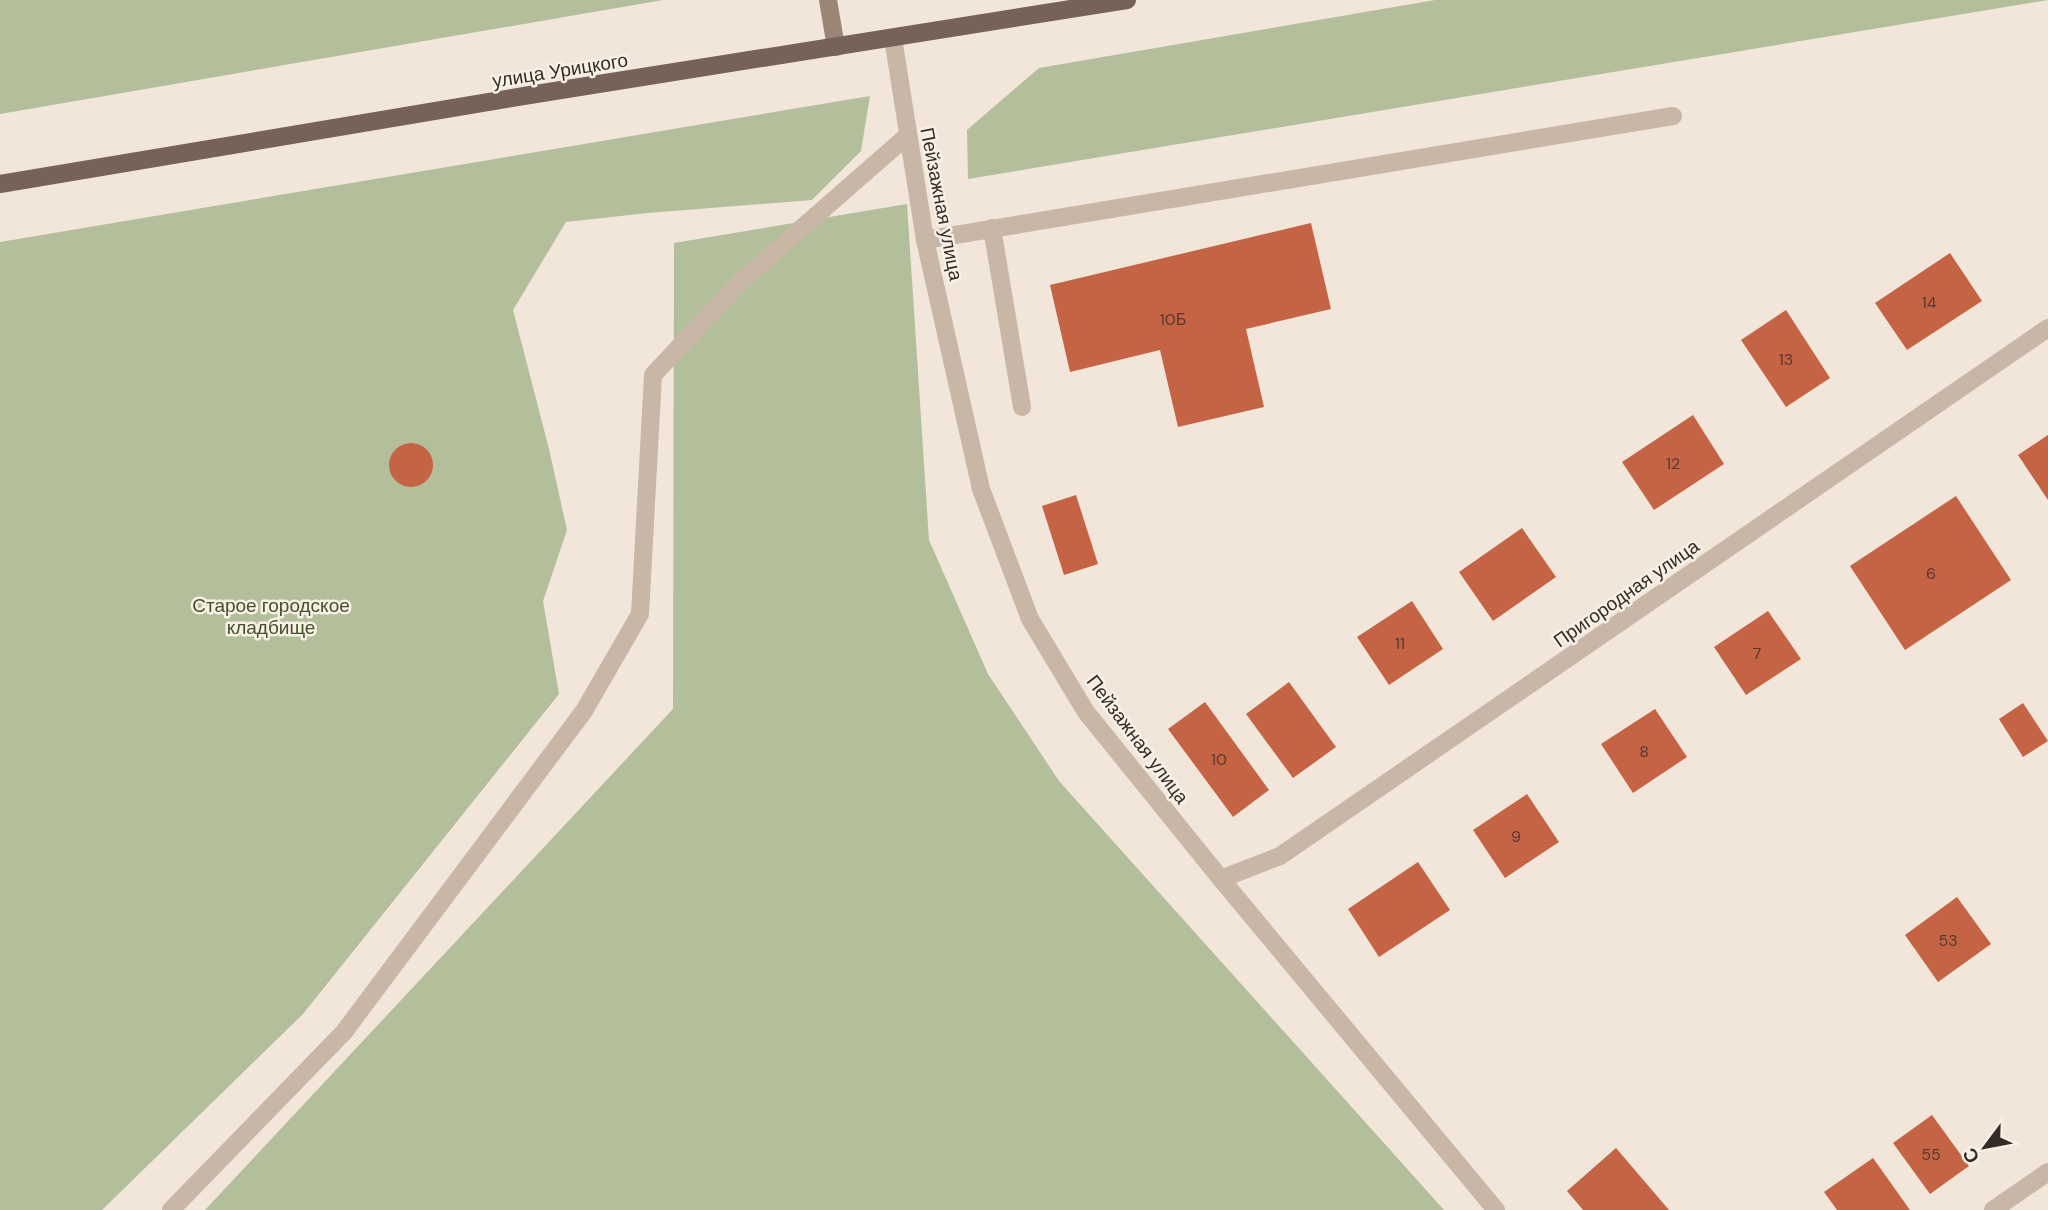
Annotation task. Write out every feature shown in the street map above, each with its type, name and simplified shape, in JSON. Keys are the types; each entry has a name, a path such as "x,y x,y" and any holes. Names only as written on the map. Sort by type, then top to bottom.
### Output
{"main road":[{"path":"828,0 836,47"},
{"name":"улица Урицкого","path":"0,184 536,94 1127,0"}],"street":[{"name":"Пейзажная улица","path":"893,38 925,240 981,489 1030,619 1086,712 1496,1210"},
{"path":"925,240 1673,116"},
{"path":"171,1210 344,1032 584,711 640,614 653,376 740,282 907,136"},
{"path":"992,228 1022,407"},
{"name":"Пригородная улица","path":"1221,879 1280,856 2048,328"},
{"path":"1993,1210 2048,1172"}],"green space":[{"path":"0,0 663,0 0,114"},
{"path":"1435,0 2048,0 968,179 967,130 1039,68"},
{"name":"Старое городское кладбище","path":"870,96 861,151 812,200 566,222 513,310 567,530 543,601 559,694 303,1014 102,1210 0,1210 0,242"},
{"path":"907,204 929,540 988,674 1059,781 1444,1210 205,1210 673,709 674,243"}],"building":[{"path":"1311,223 1331,309 1246,329 1264,407 1178,427 1160,350 1070,372 1050,285"},
{"path":"1950,253 1982,301 1907,350 1875,303"},
{"path":"1786,310 1830,378 1786,407 1741,340"},
{"path":"1693,415 1724,464 1654,510 1622,462"},
{"path":"2048,435 2048,500 2018,455"},
{"path":"411,443 420,444 427,449 432,456 432,474 427,481 420,486 411,487 402,486 395,481 390,474 389,465 390,456 395,449 402,444"},
{"path":"1076,495 1098,564 1064,575 1042,506"},
{"path":"1956,496 2011,580 1905,650 1850,566"},
{"path":"1522,528 1556,577 1493,621 1459,572"},
{"path":"1412,601 1443,649 1389,685 1357,637"},
{"path":"1768,611 1801,659 1746,695 1714,647"},
{"path":"1289,682 1336,747 1293,778 1246,714"},
{"path":"1205,702 1269,790 1233,817 1168,729"},
{"path":"2023,703 2048,741 2023,757 1999,719"},
{"path":"1655,709 1687,757 1633,793 1601,744"},
{"path":"1527,794 1559,842 1505,878 1473,830"},
{"path":"1418,862 1450,910 1379,957 1348,909"},
{"path":"1957,897 1991,944 1938,982 1905,935"},
{"path":"1932,1115 1969,1166 1930,1194 1893,1143"},
{"path":"1616,1148 1669,1210 1583,1210 1567,1191"},
{"path":"1873,1158 1910,1210 1837,1210 1824,1192"}]}
